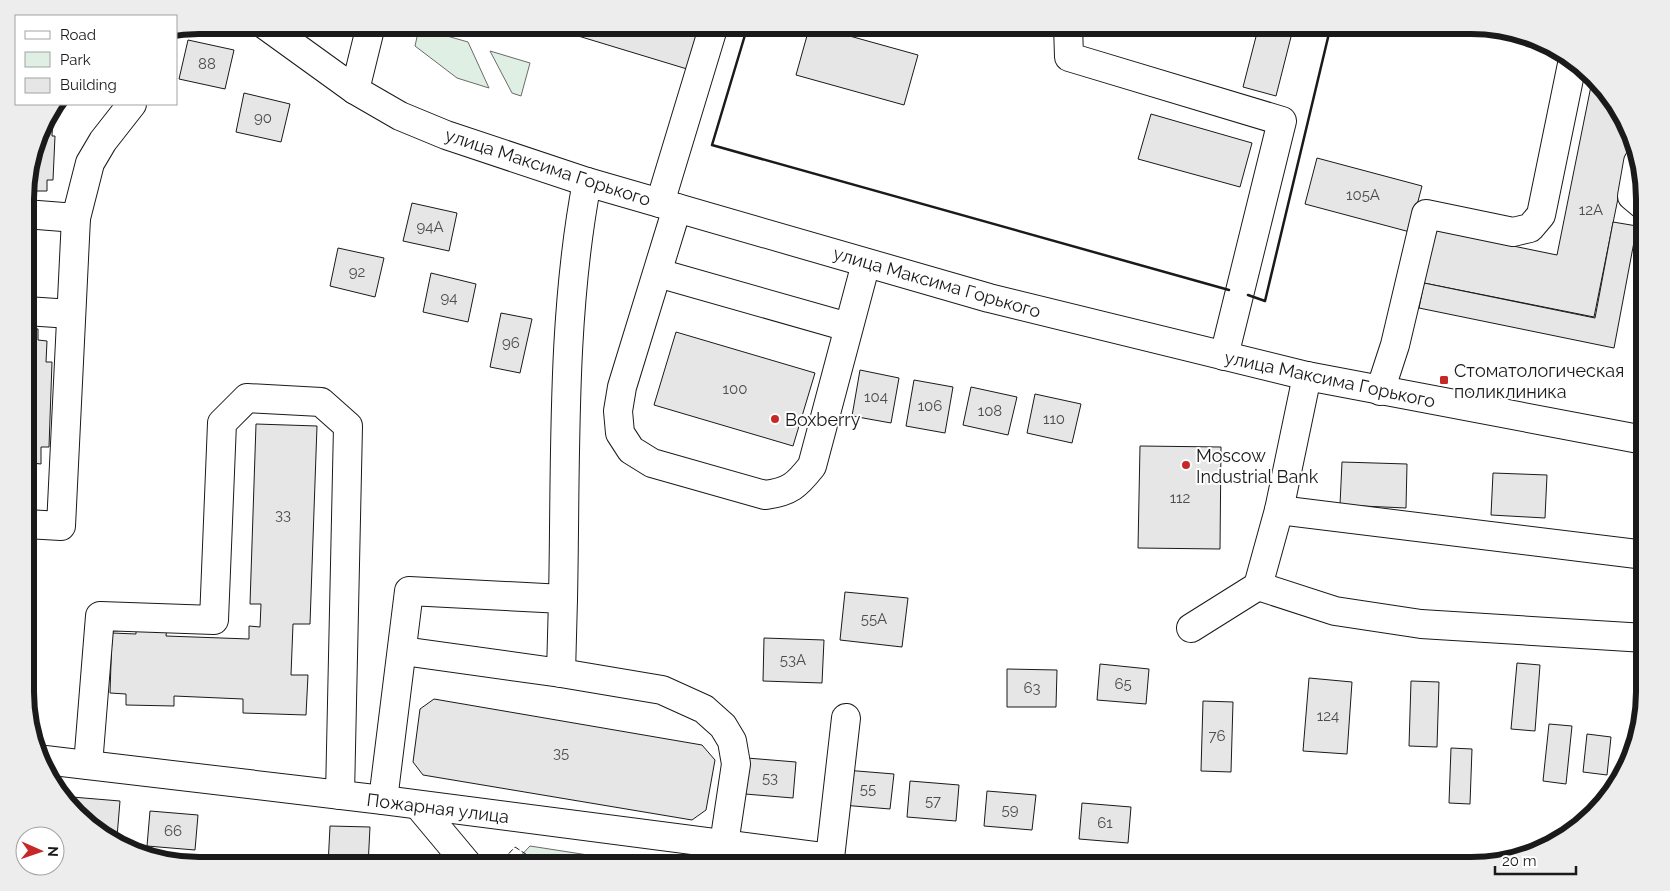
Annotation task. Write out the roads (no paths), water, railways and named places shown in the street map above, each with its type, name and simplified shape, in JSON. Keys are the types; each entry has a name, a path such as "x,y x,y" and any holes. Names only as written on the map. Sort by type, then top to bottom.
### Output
{"street":[{"name":"улица Максима Горького","path":"277,34 355,90 400,116 446,135 587,182 989,298 1224,356 1380,391 1636,439"},
{"path":"355,90 369,34"},
{"path":"712,34 668,205 658,273 622,387 618,412 620,433 631,450 652,463 765,495 784,492 800,481 812,466 866,263"},
{"path":"1068,34 1069,57 1282,121 1224,356"},
{"path":"1380,391 1395,345 1426,214 1514,232 1530,228 1541,216 1571,68"},
{"path":"34,524 61,526 76,218 90,163 103,141 131,105"},
{"path":"1635,179 1632,196 1636,199"},
{"path":"561,673 567,372 575,256 587,182"},
{"path":"34,215 76,218"},
{"path":"658,273 848,327"},
{"path":"34,312 71,314"},
{"path":"1191,628 1258,586 1279,510 1307,376"},
{"path":"88,765 100,616 214,620 222,423 247,398 321,402 348,426 340,795"},
{"path":"1279,510 1636,554"},
{"path":"1258,586 1335,611 1420,624 1636,637"},
{"path":"383,800 409,591 563,599"},
{"path":"403,651 561,673 662,690 704,709 723,726 732,742 736,764 724,844"},
{"name":"Пожарная улица","path":"830,857 846,718"},
{"name":"Пожарная улица","path":"48,760 383,800 822,857"},
{"path":"418,805 461,857"}],"place":[{"name":"Стоматологическая поликлиника","path":"1444,380"},
{"name":"Boxberry","path":"775,419"},
{"name":"Moscow Industrial Bank","path":"1186,465"}]}
